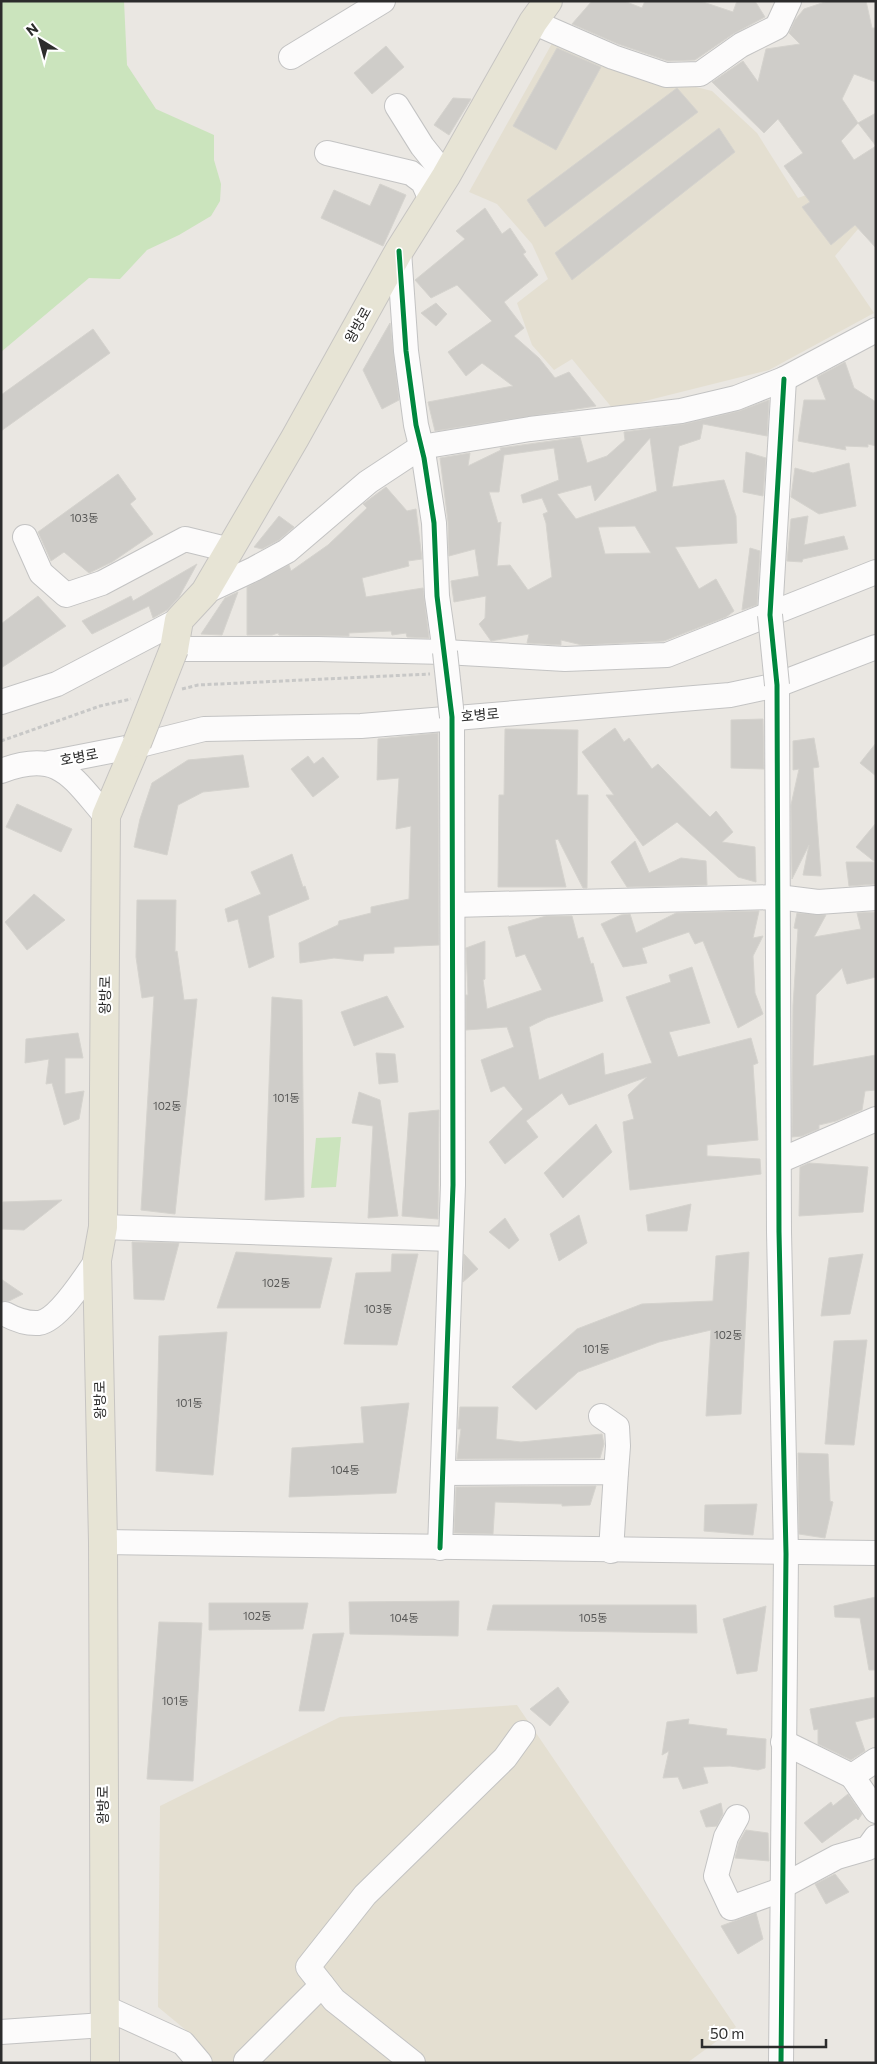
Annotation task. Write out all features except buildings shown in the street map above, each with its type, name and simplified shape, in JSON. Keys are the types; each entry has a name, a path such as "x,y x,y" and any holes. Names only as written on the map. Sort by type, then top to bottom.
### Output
{"main road":[{"name":"왕방로","path":"179,620 205,592 230,550 399,251 446,176 540,12"},
{"path":"174,649 179,620"},
{"name":"왕방로","path":"105,2063 103,1542 98,1260 103,1227 106,816 174,649"}],"street":[{"path":"291,57 383,1"},
{"path":"540,12 613,57 666,76 700,74 741,45 777,27 789,1"},
{"path":"396,106 422,146 446,176"},
{"path":"327,153 411,172 423,182 431,200"},
{"path":"399,251 406,351 434,523 437,596 452,717 451,1239 440,1548"},
{"path":"205,592 287,551 368,482 421,447 530,429 681,411 736,398 784,379 876,330"},
{"path":"781,2063 781,1889 786,1554 779,1161 777,685 770,615 784,379"},
{"path":"25,536 41,573 66,595 102,583 185,539 230,550"},
{"path":"174,649 445,652 565,659 667,655 876,572"},
{"path":"1,702 57,684 179,620"},
{"name":"호병로","path":"1,771 20,764 49,763 204,729 361,726 730,695 777,685 876,647"},
{"path":"49,763 72,777 106,816"},
{"path":"453,904 778,897 818,902 876,898"},
{"path":"779,1161 876,1119"},
{"path":"103,1227 451,1239"},
{"path":"5,1314 21,1322 41,1323 70,1301 98,1260"},
{"path":"601,1416 617,1427 611,1551"},
{"path":"443,1473 616,1472"},
{"path":"103,1542 786,1554 876,1553"},
{"path":"413,2063 334,2000 308,1968 365,1895 505,1758 523,1733"},
{"path":"783,1742 852,1776 876,1811"},
{"path":"852,1776 876,1760"},
{"path":"737,1817 726,1837 716,1876 731,1908 781,1889 837,1857 873,1846"},
{"path":"248,2063 246,2061 322,1985"},
{"path":"1,2032 104,2016 183,2043 200,2063"}],"path":[{"path":"178,689 198,685"},
{"path":"1,741 100,706 139,698"}],"shaded area":[{"path":"555,38 680,83 712,91 757,133 798,198 836,184 864,222 835,256 874,313 769,370 613,409 572,359 554,370 532,345 517,303 548,279 532,244 497,204 469,192"},
{"path":"517,1705 736,2027 687,2063 214,2063 187,2031 158,2007 160,1806 340,1717"}],"green space":[{"path":"1,1 124,1 127,65 156,109 214,135 214,160 221,184 220,201 211,216 179,235 147,250 120,279 89,278 1,352"},
{"path":"341,1137 336,1187 311,1188 316,1138"}],"cycle path":[{"path":"399,251 406,351 416,425 424,458 434,523 437,596 452,717 453,1185 440,1548"},
{"path":"781,2063 786,1554 779,1232 777,685 770,615 784,379"}]}
